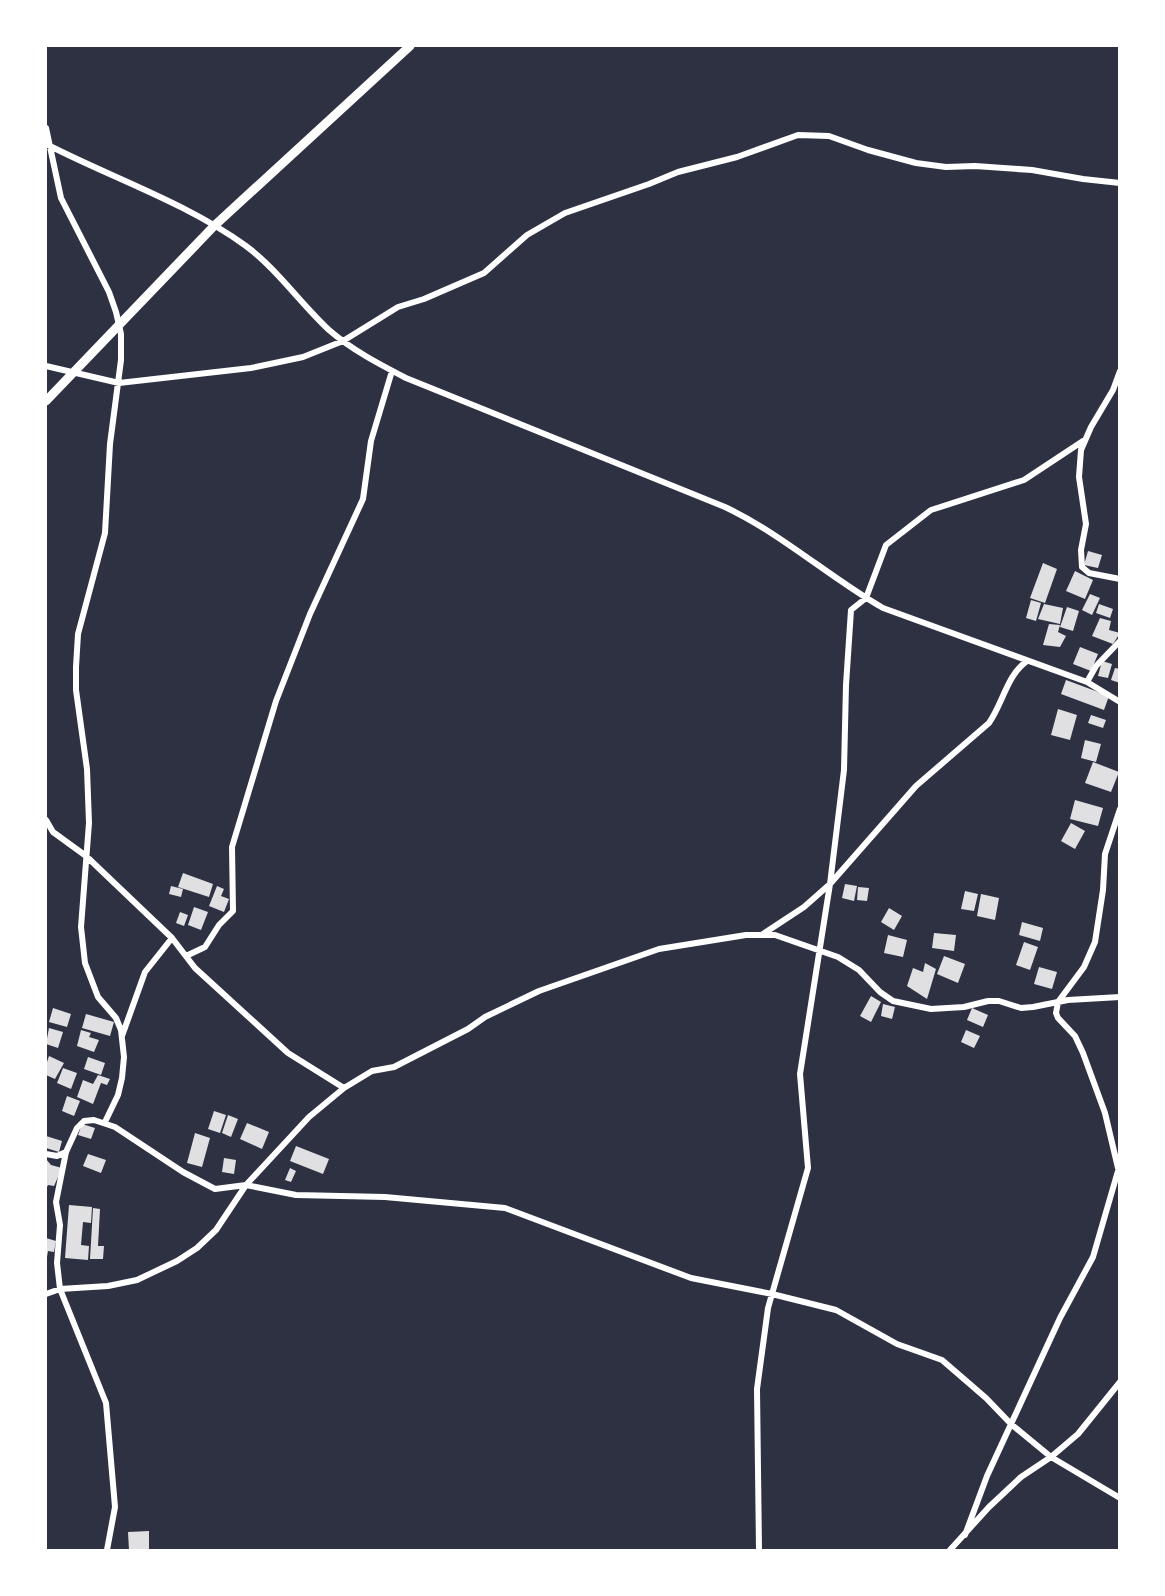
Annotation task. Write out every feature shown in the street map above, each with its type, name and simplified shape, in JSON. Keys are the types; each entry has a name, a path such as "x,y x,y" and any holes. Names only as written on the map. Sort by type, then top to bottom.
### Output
{"main road":[{"path":"46,401 215,226 410,46"}],"street":[{"path":"46,128 56,184 66,213 109,292 119,326 121,360 109,457 105,533 78,634 76,667 76,690 87,769 89,823 81,927 85,963 98,997 116,1018 122,1038 122,1078 106,1122"},
{"path":"46,366 119,383 251,368 303,357 343,341 398,307 424,299 484,273 527,235 565,213 678,172 728,160 798,135 829,136 916,163 946,167 1032,170 1119,183"},
{"path":"47,145 158,196 215,226 259,257 323,324 343,341 419,385 617,462 746,517 784,539 866,598 899,614 1087,682 1119,702"},
{"path":"186,956 205,947 219,925 233,911 232,847 276,701 310,614 363,499 371,441 393,371"},
{"path":"1119,371 1113,390 1083,441 1079,477 1086,524 1080,562 1089,573 1119,579"},
{"path":"759,1550 757,1389 768,1308 808,1168 800,1074 830,884 844,770 851,610 866,598 886,545 931,510 1024,480 1083,441"},
{"path":"1087,682 1096,666 1119,640"},
{"path":"763,934 804,908 830,884 916,786 989,723 1015,673 1027,662"},
{"path":"1119,809 1105,854 1095,942 1084,967 1058,1002 1058,1018 1074,1036 1083,1053 1105,1113 1119,1168 1119,1184"},
{"path":"46,820 53,832 86,856 172,938 195,968 288,1053 344,1088"},
{"path":"46,1294 137,1280 197,1248 216,1230 246,1185 309,1117 344,1088 372,1070 394,1067 468,1029 485,1017 540,991 668,946 763,934 775,935 838,957 859,970 880,992 893,1000 931,1010 964,1007 988,1001 999,1001 1021,1008 1119,997"},
{"path":"122,1038 145,972 172,938"},
{"path":"107,1550 115,1507 106,1403 60,1290 57,1263 60,1225 57,1202 66,1152 77,1128 84,1121 93,1120 106,1122 215,1189 246,1185 296,1195 385,1198 505,1208 691,1278 836,1310 897,1344 942,1360 1051,1457 1119,1498"},
{"path":"46,1154 57,1156 66,1152"},
{"path":"965,1535 987,1476 1060,1318 1093,1257 1119,1168"},
{"path":"954,1548 989,1507 1021,1477 1051,1457 1078,1434 1119,1382"}],"building":[{"path":"1088,551 1102,555 1098,568 1084,565"},
{"path":"1043,563 1057,569 1045,603 1030,598"},
{"path":"1075,571 1093,580 1085,599 1066,591"},
{"path":"1090,594 1100,598 1092,615 1082,610"},
{"path":"1031,600 1041,603 1036,621 1026,618"},
{"path":"1044,604 1063,608 1060,624 1038,619"},
{"path":"1099,604 1113,609 1110,618 1096,613"},
{"path":"1067,607 1079,611 1073,631 1060,627"},
{"path":"1100,618 1111,621 1109,630 1120,633 1113,644 1092,636"},
{"path":"1049,624 1060,625 1058,632 1066,636 1060,647 1043,645"},
{"path":"1080,647 1098,654 1091,671 1073,664"},
{"path":"1102,661 1112,664 1108,678 1098,676"},
{"path":"1115,668 1120,669 1120,683 1111,680"},
{"path":"1066,680 1109,696 1104,710 1061,694"},
{"path":"1058,709 1077,715 1070,740 1051,735"},
{"path":"1091,715 1106,720 1103,728 1088,723"},
{"path":"1085,740 1101,744 1096,762 1081,758"},
{"path":"1093,762 1119,772 1111,792 1085,783"},
{"path":"1075,800 1103,808 1098,826 1070,819"},
{"path":"1071,823 1085,831 1075,849 1061,841"},
{"path":"183,873 213,884 209,897 178,887"},
{"path":"845,884 857,886 854,901 842,898"},
{"path":"171,886 183,889 181,897 169,894"},
{"path":"217,886 224,889 221,896 229,899 224,912 209,906"},
{"path":"858,887 869,888 867,901 857,900"},
{"path":"965,891 978,894 974,911 961,909"},
{"path":"981,894 999,898 995,920 977,916"},
{"path":"194,907 208,912 201,930 188,925"},
{"path":"889,908 902,916 894,930 881,922"},
{"path":"180,912 188,915 184,926 176,923"},
{"path":"1022,922 1043,928 1040,941 1019,935"},
{"path":"934,933 956,935 954,951 932,948"},
{"path":"888,935 907,940 903,957 884,953"},
{"path":"1024,942 1038,947 1030,970 1016,965"},
{"path":"944,956 965,964 958,983 937,974"},
{"path":"925,963 936,969 927,999 907,986 913,968 923,972"},
{"path":"1039,967 1057,972 1052,989 1034,984"},
{"path":"871,996 881,1002 871,1022 860,1016"},
{"path":"883,1004 895,1007 892,1019 881,1016"},
{"path":"53,1008 71,1014 67,1027 49,1022"},
{"path":"972,1008 988,1015 983,1027 967,1020"},
{"path":"86,1014 114,1022 110,1036 82,1028"},
{"path":"49,1028 63,1032 58,1048 46,1044"},
{"path":"81,1030 91,1033 89,1037 99,1040 94,1052 77,1046"},
{"path":"966,1030 980,1036 974,1048 961,1042"},
{"path":"49,1056 64,1063 55,1079 46,1075"},
{"path":"88,1057 105,1063 101,1075 84,1069"},
{"path":"63,1068 77,1073 71,1089 57,1083"},
{"path":"98,1075 110,1079 107,1085 101,1083 93,1104 77,1097 83,1080 93,1084"},
{"path":"67,1096 80,1101 74,1116 62,1111"},
{"path":"214,1111 226,1115 220,1133 208,1129"},
{"path":"228,1115 238,1119 231,1137 222,1133"},
{"path":"247,1123 269,1132 262,1149 240,1139"},
{"path":"82,1124 95,1128 91,1139 78,1135"},
{"path":"195,1133 210,1138 202,1167 187,1163"},
{"path":"46,1136 62,1141 59,1152 46,1148"},
{"path":"296,1146 329,1159 323,1174 290,1161"},
{"path":"88,1154 106,1160 101,1173 83,1166"},
{"path":"224,1158 236,1160 234,1174 222,1172"},
{"path":"46,1159 51,1165 62,1168 54,1186 48,1185 46,1189"},
{"path":"290,1168 296,1171 291,1182 285,1180"},
{"path":"69,1205 92,1207 91,1223 83,1222 81,1245 89,1246 88,1260 65,1258"},
{"path":"93,1208 100,1209 98,1246 104,1246 103,1259 90,1259"},
{"path":"46,1238 56,1241 54,1252 48,1251 47,1257"},
{"path":"149,1531 149,1550 129,1550 128,1532"}]}
